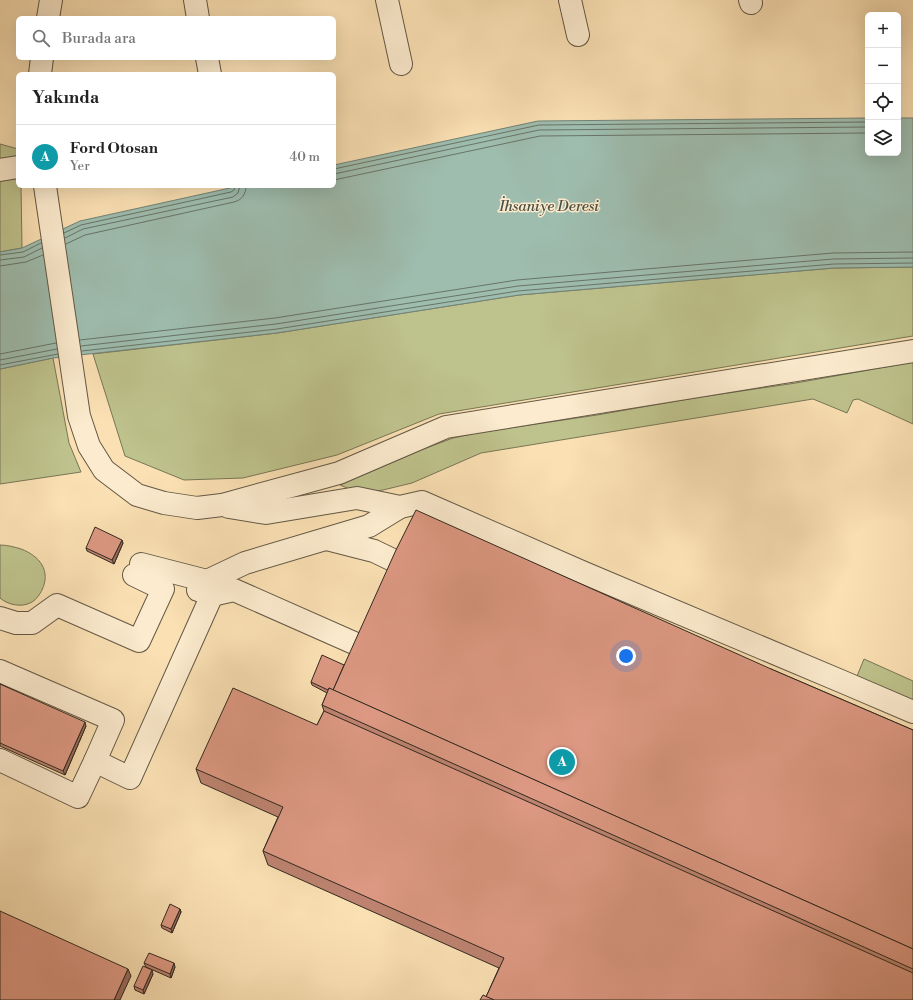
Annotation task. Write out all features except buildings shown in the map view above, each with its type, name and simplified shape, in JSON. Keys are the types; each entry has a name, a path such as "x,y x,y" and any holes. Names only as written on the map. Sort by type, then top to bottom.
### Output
{"lane":[{"path":"48,16 51,0"},
{"path":"195,0 198,16"},
{"path":"387,0 401,64"},
{"path":"570,0 578,35"},
{"path":"40,72 42,60"},
{"path":"207,60 210,72"},
{"path":"0,170 16,167"},
{"path":"45,188 80,416 89,446 104,470 137,495 164,504 197,508 222,505 339,473 446,427 913,351"},
{"path":"222,505 266,513 356,498 400,507"},
{"path":"363,647 234,590 212,596 188,586 163,588 138,570 207,581 246,563 370,526 400,507 422,502 582,572 913,712"},
{"path":"325,539 374,551 401,564"},
{"path":"0,618 16,623 32,623 57,605 140,641 163,588"},
{"path":"95,761 130,778 212,596"},
{"path":"0,671 113,720 78,797 0,760"}],"green space":[{"path":"0,144 16,148 16,188 21,188 22,248 0,252"},
{"path":"913,267 913,336 439,414 337,455 243,478 184,480 125,456 93,354 277,333 519,295 834,268"},
{"path":"53,358 69,443 81,472 0,484 0,369"},
{"path":"913,362 913,424 858,399 853,400 847,413 813,399 481,453 412,483 383,490 359,493 340,485 421,450 453,438 476,433 796,383"},
{"path":"0,545 14,547 28,552 42,565 45,577 44,583 39,595 32,602 24,605 15,605 0,598"},
{"path":"864,659 913,681 913,701 857,676"}],"water":[{"name":"İhsaniye Deresi","path":"865,118 865,156 901,156 901,118 913,118 913,267 834,268 519,295 277,333 53,358 0,369 0,252 22,248 80,221 230,188 336,188 336,165 538,121"}],"place":[{"name":"Ford Otosan","path":"562,762"}]}
